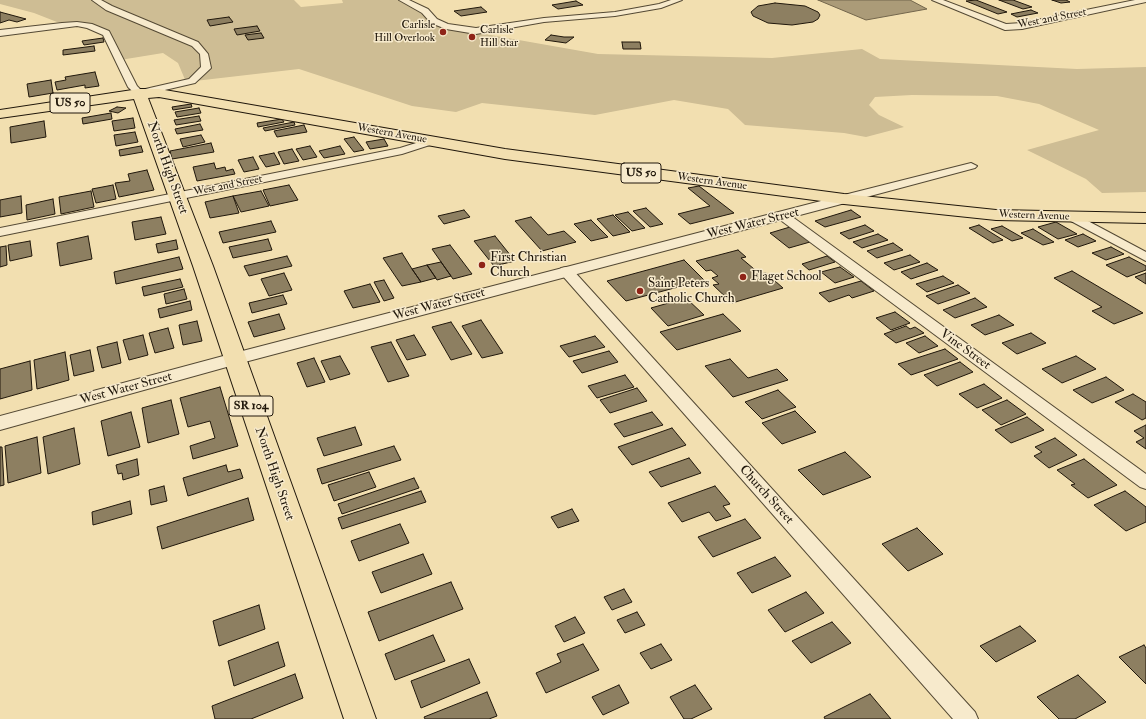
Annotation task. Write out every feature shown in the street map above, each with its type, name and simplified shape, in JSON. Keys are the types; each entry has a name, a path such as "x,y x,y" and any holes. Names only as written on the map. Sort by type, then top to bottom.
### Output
{"main road":[{"name":"US 50","path":"0,114 139,93"},
{"name":"Western Avenue","path":"139,93 159,93 505,154 844,200 988,214 1146,218"},
{"name":"North High Street","path":"139,93 178,196 360,719"}],"street":[{"path":"0,33 78,24 90,26 106,33 133,87 139,93 192,81 206,68 204,54 195,44 109,8 96,0"},
{"path":"403,0 425,11 434,20 446,26 476,31 544,20 615,14 661,6 678,0"},
{"name":"West 2nd Street","path":"936,0 1005,27 1022,26 1146,0"},
{"name":"West 2nd Street","path":"0,232 402,151 432,141"},
{"name":"West Water Street","path":"0,423 566,271 972,166"},
{"name":"Vine Street","path":"783,216 1146,483"},
{"path":"1073,217 1146,257"},
{"name":"Church Street","path":"566,271 968,719"}],"shaded area":[{"path":"0,0 294,0 301,7 343,3 342,0 403,0 434,21 462,30 598,54 772,58 862,49 880,59 1077,69 1146,67 1146,192 1102,193 1086,179 1027,150 1099,130 1039,104 997,96 912,95 875,97 869,105 879,115 904,127 866,137 844,133 745,125 728,109 674,100 595,115 482,103 456,112 412,106 299,69 186,82 178,63 163,53 120,60 106,33 85,25 57,22 34,13 0,4"},
{"path":"818,0 910,0 927,9 866,20"}],"building":[{"path":"976,0 1007,12 998,14 966,1"},
{"path":"999,0 1013,0 1032,7 1023,9"},
{"path":"1052,0 1066,0 1070,2 1061,3"},
{"path":"576,1 583,5 558,9 552,5"},
{"path":"775,3 805,6 818,12 820,15 818,19 813,22 792,25 768,23 753,16 751,12 758,6"},
{"path":"481,7 487,12 461,16 454,11"},
{"path":"1031,10 1038,13 1017,17 1011,14"},
{"path":"0,12 26,19 17,22 9,20 0,23"},
{"path":"229,17 233,22 210,26 207,20"},
{"path":"257,26 260,31 237,35 234,29"},
{"path":"261,33 264,38 248,40 245,35"},
{"path":"551,35 574,37 566,43 545,40"},
{"path":"103,38 104,42 84,45 82,41"},
{"path":"622,42 640,42 641,49 623,49"},
{"path":"94,46 95,51 63,55 63,50"},
{"path":"95,72 99,86 85,88 85,85 57,90 55,82 66,80 65,77"},
{"path":"51,80 53,93 29,97 27,84"},
{"path":"191,104 192,107 173,110 172,107"},
{"path":"117,107 126,108 118,113 109,111"},
{"path":"199,108 201,113 177,117 175,112"},
{"path":"111,113 112,119 83,124 82,118"},
{"path":"199,116 201,121 176,125 174,120"},
{"path":"133,118 135,128 114,131 112,121"},
{"path":"282,119 284,122 258,127 257,123"},
{"path":"44,121 46,137 11,143 10,127"},
{"path":"294,122 295,125 265,131 263,128"},
{"path":"200,124 203,130 177,134 175,129"},
{"path":"304,125 307,132 277,137 274,131"},
{"path":"135,132 138,142 116,146 114,135"},
{"path":"201,135 205,142 183,147 180,139"},
{"path":"354,137 364,150 354,152 344,139"},
{"path":"384,139 388,146 370,149 366,142"},
{"path":"211,143 214,152 172,159 170,151"},
{"path":"141,146 143,152 120,156 119,150"},
{"path":"310,146 317,157 303,160 296,149"},
{"path":"340,146 345,154 324,158 319,151"},
{"path":"292,149 299,161 284,164 278,152"},
{"path":"274,153 280,164 266,167 259,156"},
{"path":"253,157 259,169 244,172 238,160"},
{"path":"214,163 216,169 225,167 226,171 233,169 235,174 197,181 193,167"},
{"path":"147,170 154,190 119,197 115,183 130,181 128,174"},
{"path":"113,185 116,199 96,203 92,189"},
{"path":"289,185 298,200 270,206 263,190"},
{"path":"699,186 734,213 690,224 678,214 710,206 688,188"},
{"path":"91,191 94,207 61,214 59,197"},
{"path":"261,191 269,206 241,212 233,196"},
{"path":"21,196 22,213 0,217 0,200"},
{"path":"233,196 239,213 210,218 205,202"},
{"path":"53,199 55,214 27,220 26,205"},
{"path":"646,208 663,224 650,227 633,211"},
{"path":"464,210 470,217 444,224 438,216"},
{"path":"851,210 861,217 825,227 815,221"},
{"path":"628,212 645,228 632,231 615,215"},
{"path":"613,215 630,232 613,236 597,219"},
{"path":"161,217 166,234 135,240 132,222"},
{"path":"531,217 548,235 564,231 576,242 542,251 515,221"},
{"path":"591,220 608,237 591,241 574,224"},
{"path":"271,221 276,232 223,243 219,232"},
{"path":"1056,222 1077,234 1058,239 1038,227"},
{"path":"865,225 874,231 849,239 840,233"},
{"path":"979,225 1003,240 993,243 969,228"},
{"path":"1002,226 1023,238 1012,241 991,229"},
{"path":"790,227 810,242 789,248 770,233"},
{"path":"1033,229 1054,242 1043,245 1021,233"},
{"path":"878,234 888,240 862,248 853,242"},
{"path":"1083,234 1096,241 1078,247 1065,240"},
{"path":"88,236 92,259 60,266 57,243"},
{"path":"495,236 515,261 494,266 474,241"},
{"path":"268,239 272,250 233,258 229,247"},
{"path":"176,240 178,249 158,253 156,244"},
{"path":"30,241 32,256 10,261 8,245"},
{"path":"893,243 903,250 877,258 867,251"},
{"path":"450,245 472,274 453,279 432,249"},
{"path":"6,246 7,265 0,267 0,247"},
{"path":"1111,247 1124,254 1106,260 1092,253"},
{"name":"Flaget School","path":"738,250 746,257 741,258 760,274 766,273 783,288 732,303 713,285 719,284 712,278 718,276 711,270 706,271 696,261"},
{"path":"402,253 421,282 402,286 383,258"},
{"path":"910,255 920,262 894,270 884,263"},
{"path":"287,256 292,266 249,276 244,266"},
{"path":"827,256 835,262 809,270 802,264"},
{"path":"179,257 183,269 116,284 114,272"},
{"path":"1129,257 1146,266 1146,270 1127,277 1106,265"},
{"name":"Saint Peters Catholic Church","path":"684,260 704,280 626,301 607,281"},
{"path":"441,262 451,276 437,280 427,265"},
{"path":"927,263 938,270 911,279 901,272"},
{"path":"427,265 436,278 421,282 412,269"},
{"path":"840,267 854,277 835,283 821,272"},
{"path":"1072,271 1143,313 1114,324 1092,311 1102,307 1054,278"},
{"path":"284,273 292,290 269,296 261,279"},
{"path":"1146,273 1146,284 1135,277"},
{"path":"943,276 954,283 927,292 916,284"},
{"path":"180,279 183,287 144,296 142,287"},
{"path":"384,280 394,298 384,301 374,282"},
{"path":"861,281 874,291 852,298 849,295 829,302 819,293"},
{"path":"370,284 380,302 353,308 344,291"},
{"path":"958,285 970,293 938,304 926,296"},
{"path":"184,289 187,299 166,304 164,294"},
{"path":"283,295 287,304 252,313 249,303"},
{"path":"686,298 704,315 668,326 651,308"},
{"path":"975,298 987,307 955,318 943,310"},
{"path":"190,301 192,310 160,318 158,309"},
{"path":"895,312 910,323 891,330 876,318"},
{"path":"279,314 285,329 254,337 248,322"},
{"path":"723,314 741,331 677,350 660,332"},
{"path":"999,315 1014,325 985,335 971,325"},
{"path":"481,320 503,353 482,358 462,326"},
{"path":"197,321 202,341 183,345 179,325"},
{"path":"451,322 472,354 451,360 432,327"},
{"path":"906,326 910,329 915,327 924,333 896,343 884,334"},
{"path":"168,328 174,348 155,353 149,333"},
{"path":"1031,333 1046,343 1017,354 1002,343"},
{"path":"143,335 148,355 129,360 123,340"},
{"path":"414,335 426,355 407,360 396,340"},
{"path":"595,336 605,347 569,357 560,346"},
{"path":"925,336 938,346 919,353 906,343"},
{"path":"117,342 121,363 102,368 97,347"},
{"path":"391,342 409,376 388,382 371,347"},
{"path":"945,349 958,359 911,375 898,364"},
{"path":"90,350 94,371 74,376 70,355"},
{"path":"609,351 618,362 582,373 573,361"},
{"path":"65,352 69,380 37,389 34,360"},
{"path":"340,356 350,374 330,380 321,361"},
{"path":"1076,356 1096,369 1062,383 1042,369"},
{"path":"314,358 325,382 307,387 297,363"},
{"path":"730,359 748,378 777,369 788,380 733,397 705,366"},
{"path":"30,361 32,390 0,399 0,369"},
{"path":"960,362 973,372 937,386 924,375"},
{"path":"625,375 634,387 597,398 588,386"},
{"path":"1106,377 1124,390 1092,403 1073,390"},
{"path":"984,384 1002,398 977,408 959,394"},
{"path":"220,387 238,446 193,459 190,446 215,438 210,421 188,427 180,398"},
{"path":"637,388 647,401 610,413 600,400"},
{"path":"778,390 796,407 762,419 745,402"},
{"path":"1133,394 1146,402 1146,418 1142,420 1115,402"},
{"path":"171,400 179,434 148,443 142,408"},
{"path":"1007,400 1026,414 1001,425 982,410"},
{"path":"795,411 816,432 782,444 762,423"},
{"path":"131,412 140,447 108,456 101,421"},
{"path":"652,412 663,425 624,437 614,424"},
{"path":"1027,417 1044,430 1011,443 995,430"},
{"path":"1146,425 1146,449 1136,442 1144,438 1134,431"},
{"path":"355,427 362,445 324,456 317,438"},
{"path":"74,428 80,464 48,474 43,437"},
{"path":"672,428 686,445 632,465 618,447"},
{"path":"37,437 41,473 8,483 5,446"},
{"path":"1055,438 1077,455 1049,468 1034,456 1042,452 1035,447"},
{"path":"394,446 401,460 322,484 317,469"},
{"path":"0,447 2,447 4,485 0,486"},
{"path":"845,452 871,477 823,495 798,470"},
{"path":"689,458 701,473 661,487 649,472"},
{"path":"137,459 139,475 123,480 122,473 118,474 116,465"},
{"path":"1084,459 1117,485 1088,498 1071,485 1075,484 1057,470"},
{"path":"226,465 228,472 240,469 243,478 188,496 183,478"},
{"path":"369,472 376,487 334,501 328,485"},
{"path":"414,478 419,488 342,514 338,504"},
{"path":"164,486 167,501 151,505 149,490"},
{"path":"715,486 730,504 723,506 731,516 716,521 709,512 682,522 668,503"},
{"path":"421,491 426,502 342,529 338,518"},
{"path":"1125,491 1146,507 1146,522 1126,531 1094,505"},
{"path":"248,498 254,520 162,549 157,527"},
{"path":"130,501 132,514 93,525 92,512"},
{"path":"572,509 579,521 558,528 551,517"},
{"path":"745,519 761,538 713,557 698,537"},
{"path":"400,524 409,543 359,561 351,541"},
{"path":"917,528 943,554 908,571 882,544"},
{"path":"423,554 432,574 381,593 372,572"},
{"path":"775,557 791,576 752,593 737,573"},
{"path":"451,582 463,609 379,641 368,612"},
{"path":"624,589 632,602 612,610 604,597"},
{"path":"806,592 824,613 785,632 768,610"},
{"path":"259,605 265,629 219,646 213,621"},
{"path":"637,612 645,625 625,633 617,620"},
{"path":"575,617 585,633 564,642 555,626"},
{"path":"832,622 851,643 811,663 792,641"},
{"path":"1020,626 1036,641 996,662 980,646"},
{"path":"433,635 445,661 395,680 385,654"},
{"path":"278,642 285,666 234,686 228,661"},
{"path":"583,644 599,670 546,693 536,673 561,662 557,654"},
{"path":"661,644 672,660 651,669 640,653"},
{"path":"1144,645 1146,648 1146,684 1119,657"},
{"path":"469,659 480,683 421,708 411,681"},
{"path":"295,674 303,698 251,719 215,719 212,706"},
{"path":"1078,675 1106,702 1075,719 1059,719 1037,697"},
{"path":"619,685 629,703 603,715 592,697"},
{"path":"695,685 712,709 691,719 684,719 670,697"},
{"path":"487,692 497,716 489,719 425,719 424,717"},
{"path":"870,694 891,719 825,719 824,717"}],"place":[{"name":"Carlisle Hill Overlook","path":"443,32"},
{"name":"Carlisle Hill Star","path":"472,37"},
{"name":"First Christian Church","path":"482,265"},
{"name":"Flaget School","path":"743,277"},
{"name":"Saint Peters Catholic Church","path":"640,291"}]}
